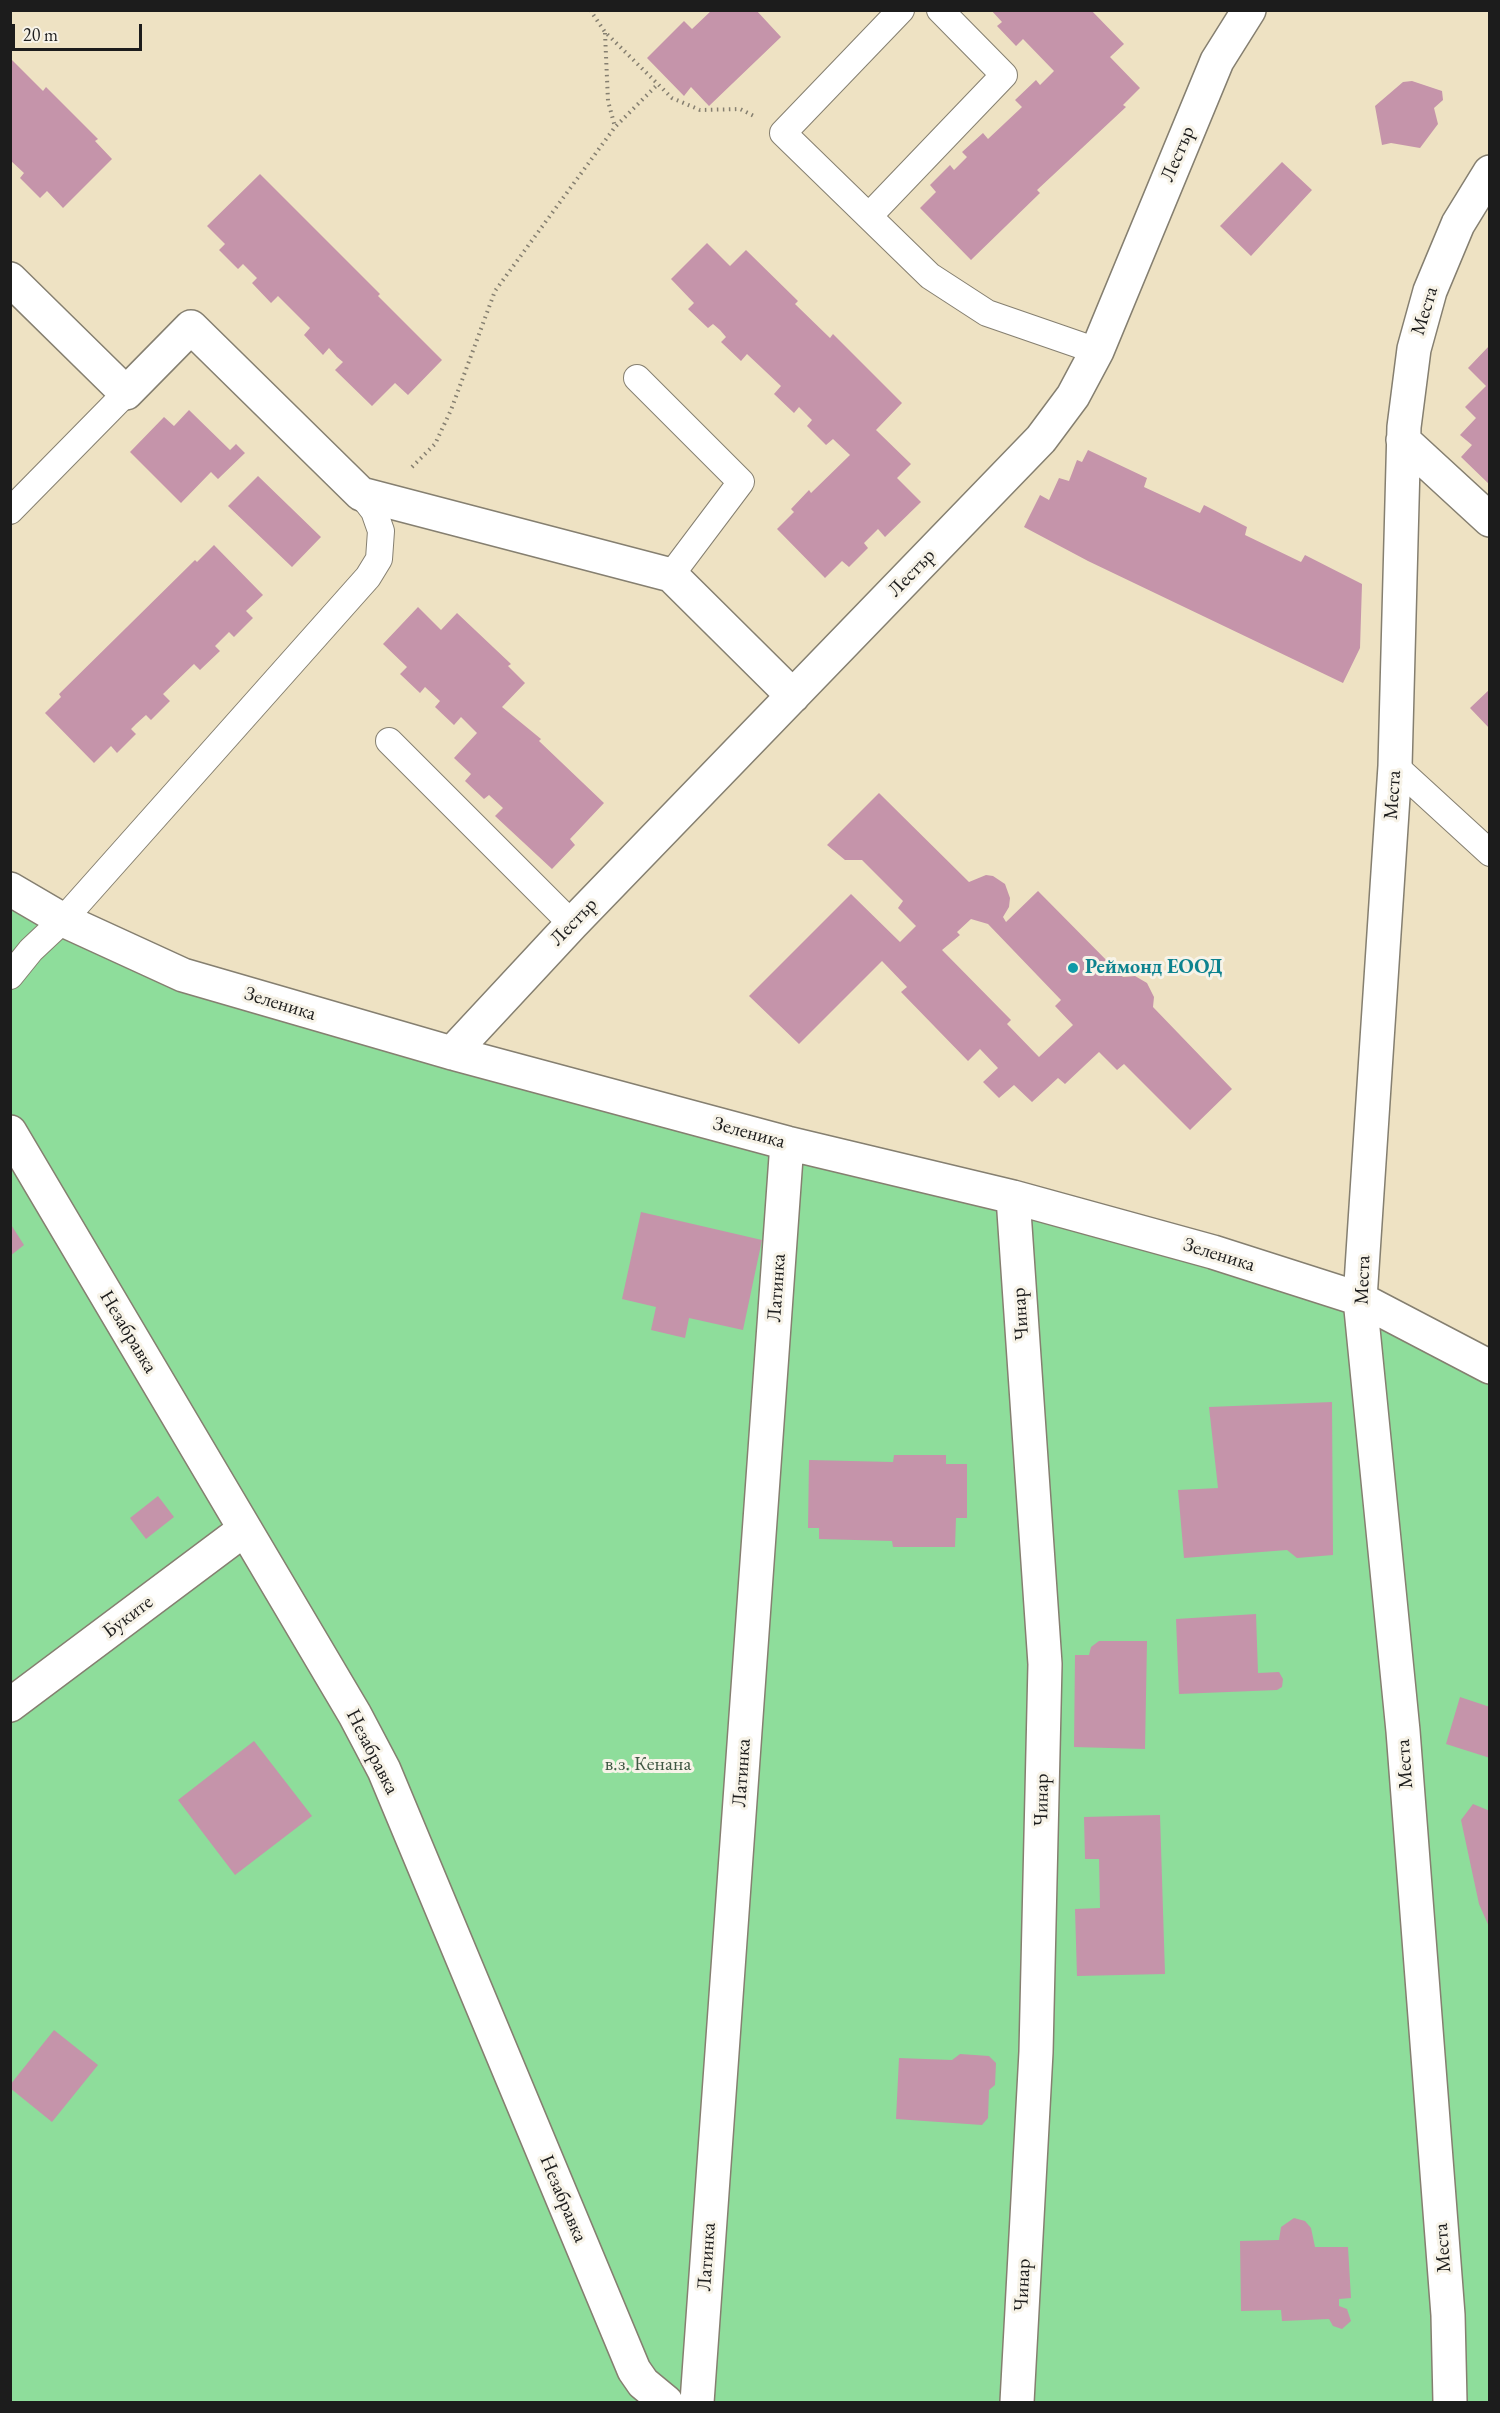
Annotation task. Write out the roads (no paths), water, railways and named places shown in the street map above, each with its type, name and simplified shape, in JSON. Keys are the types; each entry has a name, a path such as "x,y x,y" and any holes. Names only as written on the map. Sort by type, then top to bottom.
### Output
{"street":[{"name":"Лестър","path":"452,1053 572,924 1041,439 1073,396 1097,351 1217,61 1249,10"},
{"name":"Места","path":"1450,2403 1448,2315 1405,1755 1360,1299 1395,766 1403,440 1413,349 1430,291 1458,224 1490,172"},
{"path":"10,279 126,393 191,327 361,494 672,575 794,696"},
{"path":"1403,440 1490,520"},
{"name":"Зеленика","path":"10,889 63,920 183,975 452,1053 787,1143 1013,1197 1214,1252 1360,1299 1490,1367"},
{"name":"Незабравка","path":"10,1132 245,1529 384,1770 634,2370 643,2383 666,2403"},
{"name":"Латинка","path":"697,2403 787,1143"},
{"name":"Чинар","path":"1013,1197 1045,1664 1036,2052 1017,2403"},
{"name":"Буките","path":"10,1706 245,1529"}],"lane":[{"path":"902,10 783,133 930,276 987,314 1097,351"},
{"path":"869,216 1004,75 940,10"},
{"path":"637,378 741,482 672,575"},
{"path":"10,511 126,393"},
{"path":"10,976 31,950 63,920 374,568 381,549 381,531 374,512 361,494"},
{"path":"389,741 572,924"},
{"path":"1395,766 1490,853"}],"place":[{"name":"Реймонд ЕООД","path":"1073,968"}],"park label":[{"name":"в.з. Кенана","path":"648,1765"}]}
